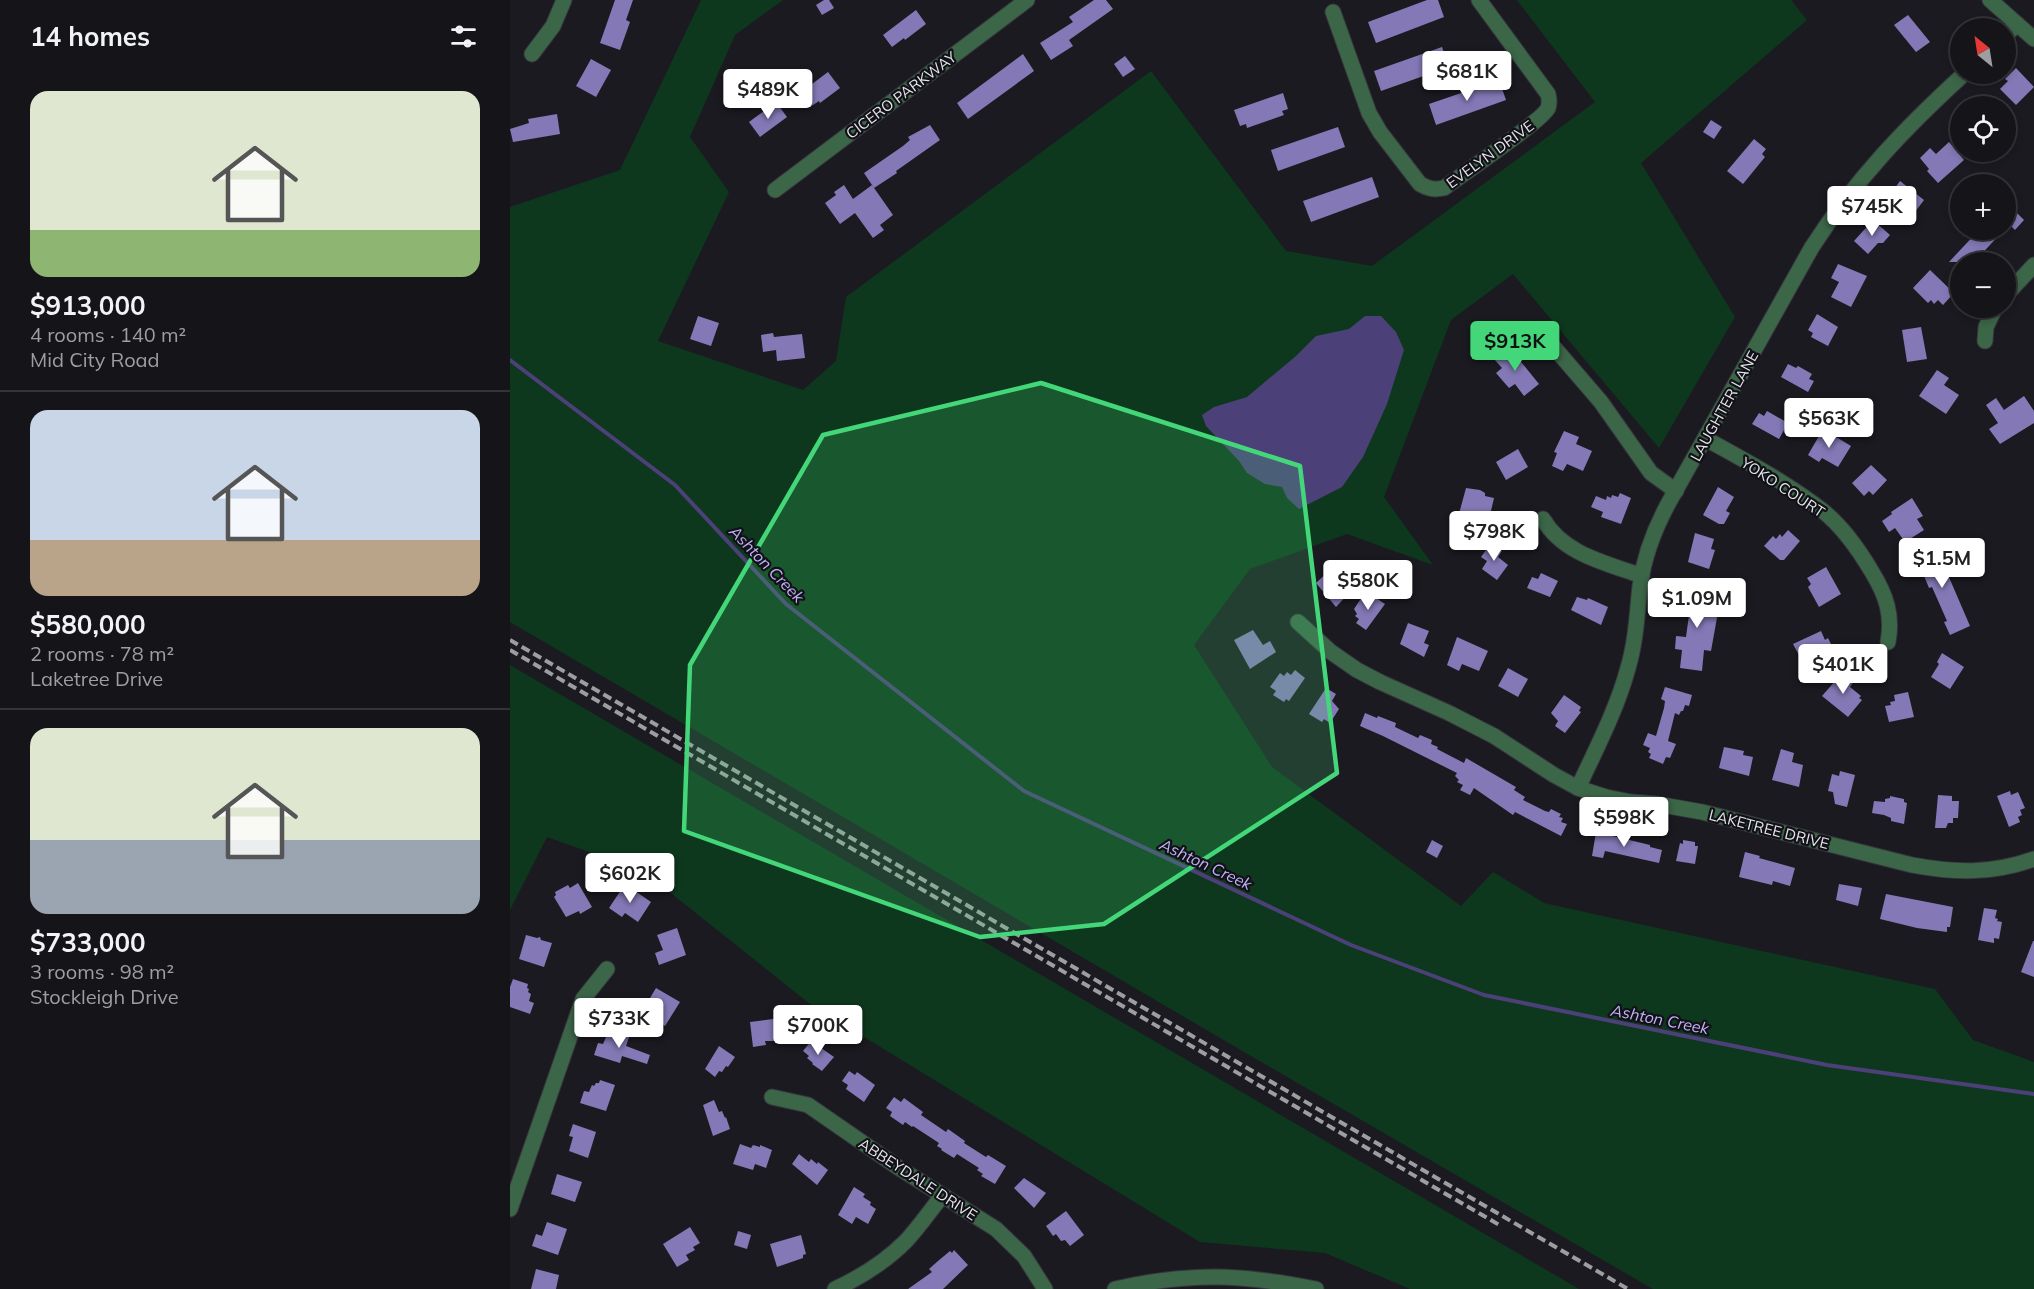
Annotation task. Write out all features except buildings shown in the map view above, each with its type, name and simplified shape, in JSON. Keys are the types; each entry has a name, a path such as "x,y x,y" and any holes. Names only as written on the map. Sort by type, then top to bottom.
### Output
{"street":[{"path":"532,54 554,26 564,0"},
{"name":"CICERO PARKWAY","path":"775,190 1027,0"},
{"name":"EVELYN DRIVE","path":"1333,12 1369,113 1380,132 1420,184 1428,189 1436,190 1444,188 1517,135 1544,114 1548,108 1548,94 1479,0"},
{"path":"1990,0 2034,39"},
{"name":"LAUGHTER LANE","path":"1578,788 1621,692 1628,669 1635,640 1642,576 1654,530 1812,247 1835,211 1885,151 1954,84"},
{"path":"2016,284 2034,265"},
{"path":"1984,341 1990,318"},
{"path":"1539,330 1600,402 1651,473 1676,491"},
{"name":"YOKO COURT","path":"1706,439 1825,512 1846,534 1865,559 1887,600 1890,615 1888,642"},
{"path":"1543,519 1557,538 1567,546 1590,558 1642,576"},
{"name":"LAKETREE DRIVE","path":"1298,622 1331,652 1357,670 1494,736 1578,788 1606,797 1702,812 1912,866 1969,872 1990,870 2034,859"},
{"path":"510,1209 583,999 607,969"},
{"name":"ABBEYDALE DRIVE","path":"772,1097 808,1105 942,1196 996,1229 1009,1240 1033,1269 1045,1289"},
{"path":"835,1289 873,1268 906,1240 942,1196"},
{"path":"1115,1289 1174,1278 1211,1276 1259,1279 1316,1289"}],"highlighted area":[{"path":"1041,383 1300,466 1337,773 1104,924 980,937 684,831 690,665 823,435"}],"green space":[{"path":"701,0 783,0 735,35 690,137 729,192 658,341 803,390 836,361 846,297 1151,71 1286,251 1372,266 1595,102 1517,0 1791,0 1807,20 1641,163 1735,317 1659,448 1513,274 1451,320 1384,497 1433,565 1347,534 1250,569 1194,645 1272,767 1461,906 1493,872 1544,903 1935,989 1973,1040 2034,1062 2034,1289 1653,1289 510,622 510,207 620,170"},
{"path":"510,665 1579,1289 1410,1289 1325,1253 1200,1242 810,1004 643,871 547,837 510,910"}],"shaded area":[{"path":"1365,316 1381,316 1396,332 1404,350 1387,404 1363,457 1342,487 1299,509 1287,498 1282,487 1265,484 1247,473 1239,461 1206,426 1202,415 1214,407 1247,397 1316,336 1349,329"}],"waterway":[{"name":"Ashton Creek","path":"510,360 675,485 786,604 1024,791 1351,945 1484,995 1827,1065 2034,1094"}],"railway":[{"path":"510,640 1628,1289"},
{"path":"510,650 1501,1226"}]}
